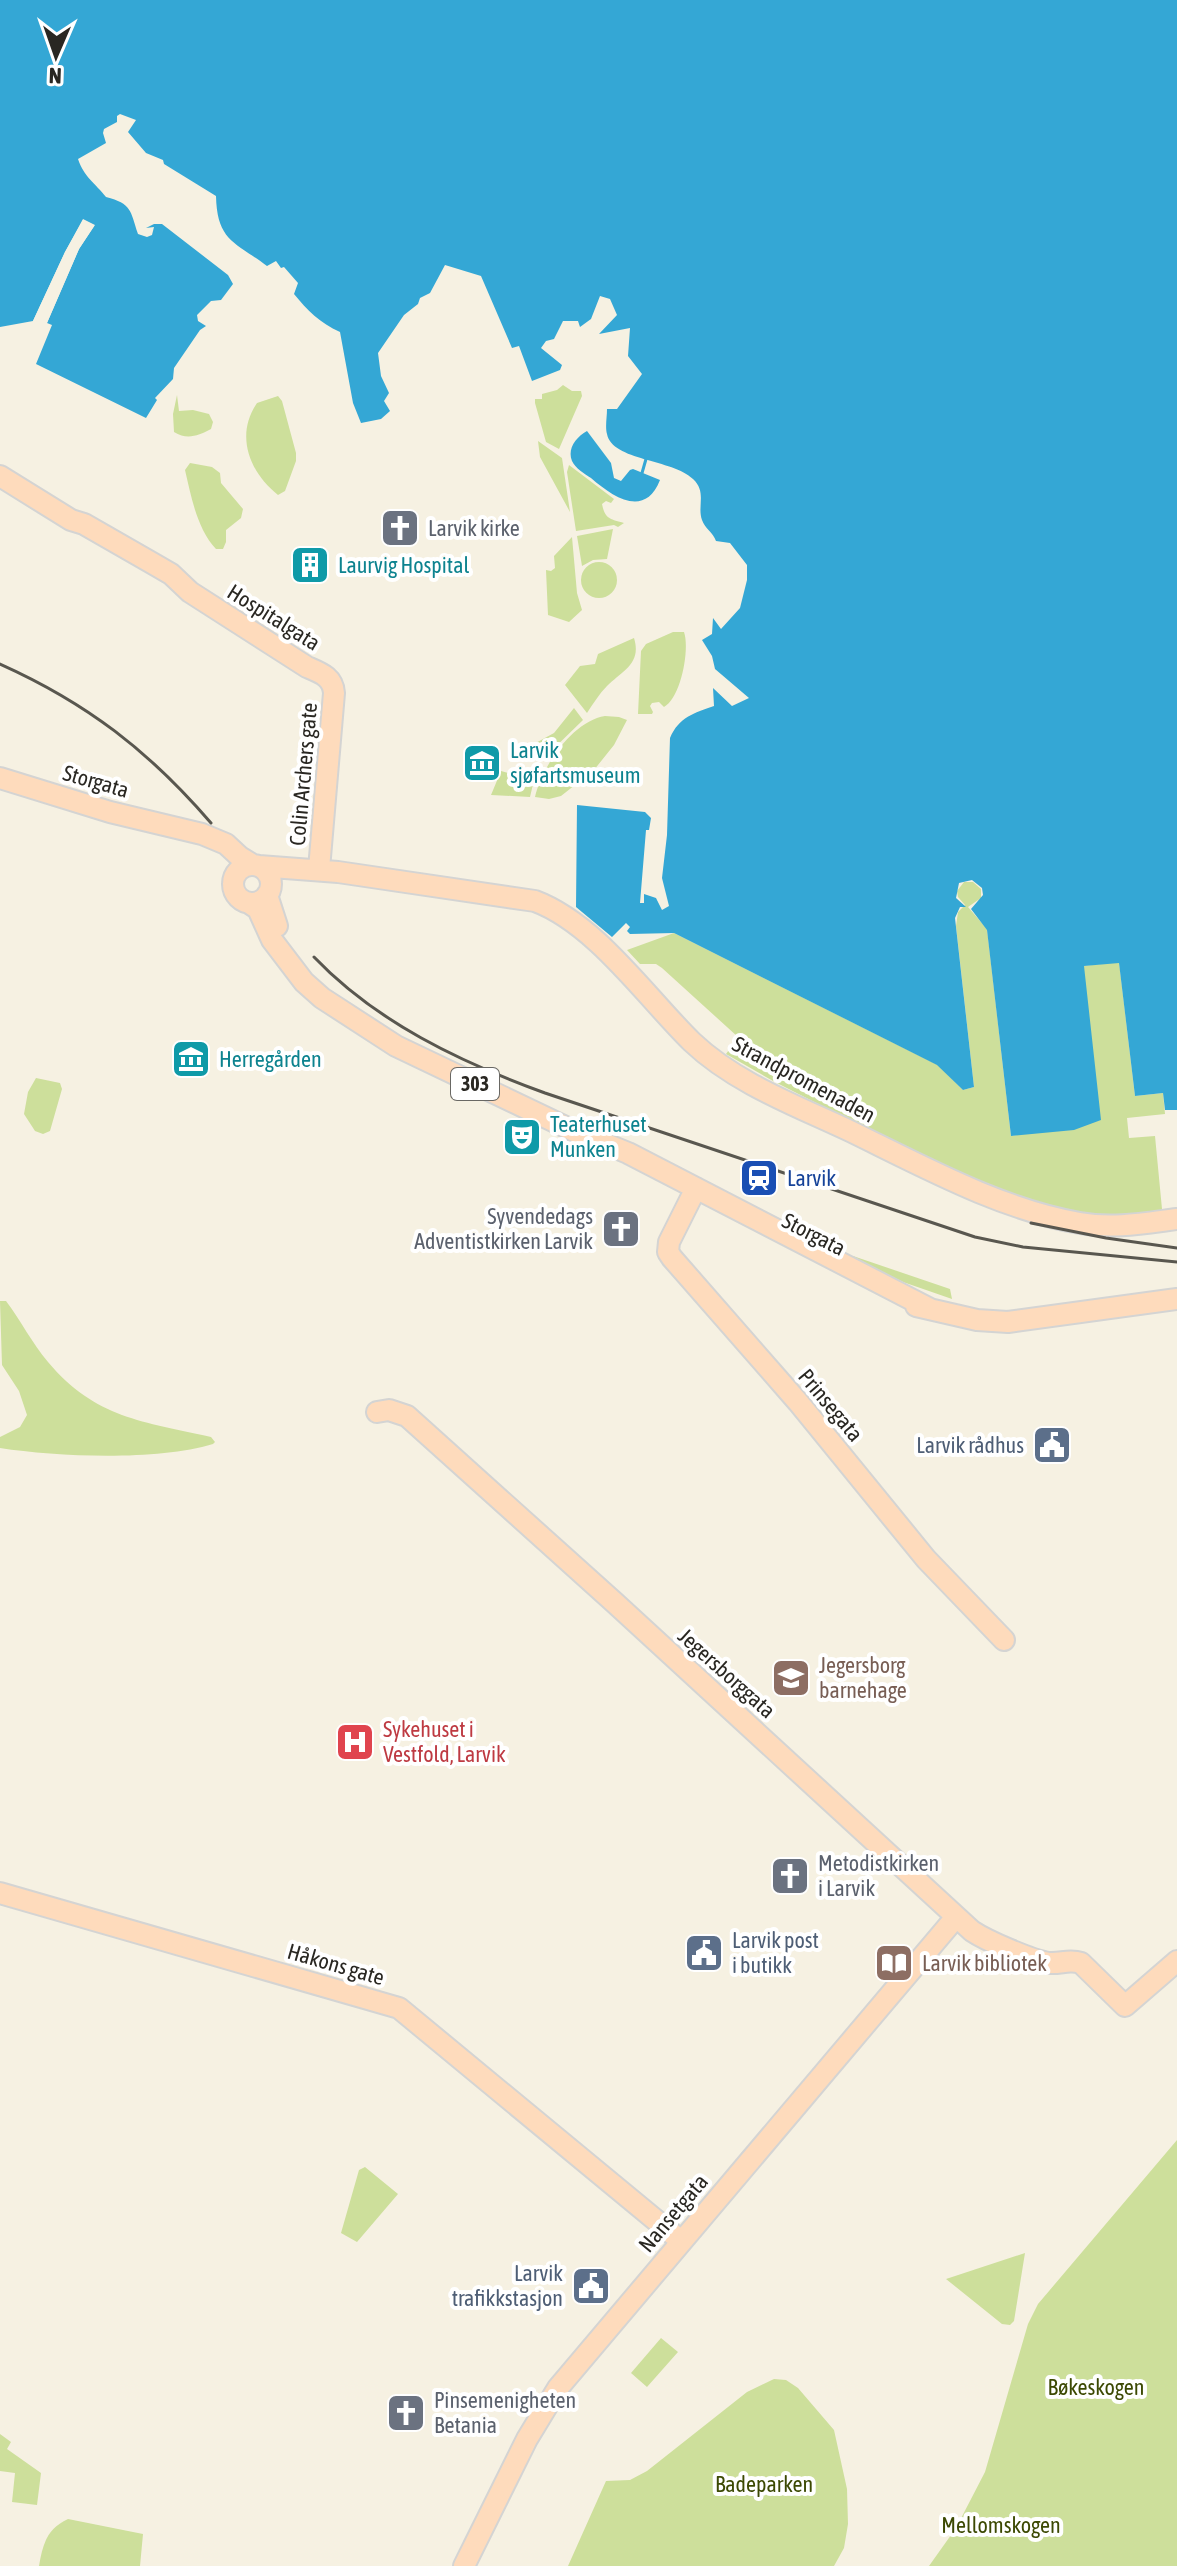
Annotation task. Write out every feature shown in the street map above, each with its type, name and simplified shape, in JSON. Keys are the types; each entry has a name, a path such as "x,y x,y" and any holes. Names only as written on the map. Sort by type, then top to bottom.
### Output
{"main road":[{"name":"Hospitalgata","path":"0,476 71,520 80,530 167,582 190,592 307,667 322,673 332,683"},
{"name":"Colin Archers gate","path":"315,869 334,693 332,683"},
{"name":"Storgata","path":"0,778 110,812 202,834 226,844 256,866"},
{"name":"Storgata","path":"179,828 218,853 233,878"},
{"name":"Strandpromenaden","path":"256,866 315,869 512,896 551,907 608,952 694,1043 727,1069 779,1098 1020,1208 1081,1223 1116,1226 1177,1219"},
{"path":"233,878 241,868 256,866"},
{"name":"303","path":"233,878 237,896 262,896 269,875 256,866"},
{"path":"262,896 278,882 315,869"},
{"name":"Storgata","path":"262,896 258,909 272,940 304,982 355,1020 396,1046 598,1142 850,1279 895,1299 977,1320 1008,1322 1177,1299"},
{"name":"Prinsegata","path":"694,1193 669,1242 668,1252 674,1261 798,1402 926,1559 1004,1640"},
{"name":"Jegersborggata","path":"377,1412 389,1410 407,1416 981,1937 1050,1963 1066,1960 1081,1963 1125,2006 1177,1961"},
{"name":"Håkons gate","path":"0,1893 399,2008 681,2241"},
{"name":"Nansetgata","path":"464,2566 527,2439 558,2388 956,1917"}],"green space":[{"path":"563,385 572,391 581,391 582,396 559,449 546,442 535,399 542,399 542,394"},
{"path":"177,395 179,411 209,414 213,422 211,429 192,436 174,432 173,414"},
{"path":"278,396 282,401 296,461 285,491 278,495 259,475 246,440 250,415 257,403"},
{"path":"538,441 562,458 570,512 540,457"},
{"path":"190,463 212,467 220,473 221,483 243,509 241,518 226,530 223,549 216,549 199,522 185,470"},
{"path":"569,465 614,499 611,503 606,501 602,504 605,513 624,523 618,527 576,531 567,472"},
{"path":"613,529 607,559 593,560 582,566 577,536"},
{"path":"572,537 577,593 582,610 569,622 548,615 546,570 555,568 554,556"},
{"path":"599,562 612,567 617,580 612,593 599,598 586,593 581,580 586,567"},
{"path":"673,632 684,632 686,640 683,672 675,694 664,707 659,702 652,703 652,714 638,714 641,651 646,644"},
{"path":"634,638 633,661 604,689 587,713 565,685 580,666 595,664 598,654"},
{"path":"574,708 583,720 544,758 521,751 554,733"},
{"path":"605,716 627,720 614,745 594,770 561,796 549,799 535,797 544,772 561,747 582,726"},
{"path":"501,771 534,780 530,797 491,795"},
{"path":"964,882 973,882 981,889 981,898 968,907 987,929 1011,1136 1100,1120 1083,966 1119,962 1135,1096 1163,1093 1165,1114 1127,1118 1129,1138 1155,1136 1160,1215 1100,1216 1051,1209 946,1169 726,1054 738,1037 662,968 656,964 640,964 627,950 674,933 938,1065 963,1090 974,1087 956,926 958,912 965,905 957,891"},
{"path":"36,1078 60,1083 62,1089 50,1131 43,1134 35,1131 24,1114 28,1092"},
{"path":"853,1256 950,1289 952,1299 903,1282"},
{"path":"0,1301 6,1301 48,1362 84,1395 122,1415 211,1437 215,1442 164,1453 107,1456 0,1448 0,1437 20,1427 27,1415 19,1391 2,1365"},
{"name":"Bøkeskogen","path":"1177,2140 1177,2566 929,2566 956,2528 985,2472 1028,2324 1038,2304"},
{"path":"365,2167 398,2194 357,2242 341,2233 359,2170"},
{"path":"1025,2253 1014,2321 1010,2325 1002,2324 946,2279"},
{"path":"661,2338 678,2352 647,2387 631,2373"},
{"name":"Badeparken","path":"774,2379 786,2380 798,2388 834,2430 847,2489 848,2524 844,2548 834,2566 568,2566 606,2481 630,2480 647,2471 747,2392"},
{"path":"0,2434 11,2442 7,2449 41,2473 37,2505 12,2502 15,2473 0,2471"},
{"path":"68,2519 143,2534 140,2566 39,2566 47,2538 55,2527"}],"water":[{"path":"0,0 1177,0 1177,1110 1165,1110 1163,1093 1135,1096 1119,963 1084,966 1101,1120 1074,1130 1011,1136 987,930 971,909 983,895 982,888 972,880 959,883 956,898 966,907 960,907 955,918 974,1087 963,1090 937,1065 674,933 630,934 626,923 612,937 576,907 577,805 645,812 651,818 649,830 646,830 640,903 644,903 644,894 656,898 662,910 669,906 662,878 667,835 670,738 683,720 714,706 713,688 732,706 749,698 715,669 712,656 702,640 712,634 713,618 721,629 740,608 747,580 747,565 730,543 716,541 705,526 701,515 700,489 693,479 672,467 620,450 611,443 607,434 607,409 617,409 642,374 628,356 630,328 599,334 617,315 610,299 600,296 591,319 580,327 578,321 563,321 554,339 546,341 541,348 562,365 560,370 532,381 519,346 512,348 481,276 445,265 430,293 420,298 418,304 404,315 378,353 381,376 389,393 384,401 390,411 381,419 361,423 353,403 340,332 320,320 299,300 294,294 298,283 284,267 281,268 276,261 267,266 230,239 220,223 216,196 164,164 163,160 146,153 128,132 136,120 120,114 117,122 104,129 106,143 78,159 83,171 106,197 121,202 129,209 138,234 152,235 154,227 146,228 162,224 228,275 233,284 221,300 211,301 197,315 198,321 206,326 174,368 173,379 155,398 157,400 146,418 36,364 52,325 47,323 79,249 94,226 83,220 33,321 0,327"},
{"path":"587,431 611,463 614,478 621,481 633,469 660,480 654,492 646,499 628,501 609,492 578,468 572,461 572,448"}],"pier":[{"path":"83,219 95,225 79,249 47,323 43,322 76,248 89,227 85,224 38,322 33,321 65,252"}],"waterway":[{"path":"642,473 646,459"}],"railway":[{"path":"0,664 61,695 115,731 164,773 211,823"},
{"path":"314,957 364,1001 421,1038 482,1068 545,1093 975,1237 1023,1247 1177,1262"},
{"path":"1031,1223 1177,1248"}],"place":[{"name":"Larvik kirke","path":"400,528"},
{"name":"Laurvig Hospital","path":"310,565"},
{"name":"Larvik sjøfartsmuseum","path":"482,763"},
{"name":"Herregården","path":"191,1059"},
{"name":"Teaterhuset Munken","path":"522,1137"},
{"name":"Larvik","path":"759,1178"},
{"name":"Syvendedags Adventistkirken Larvik","path":"621,1229"},
{"name":"Larvik rådhus","path":"1052,1445"},
{"name":"Jegersborg barnehage","path":"791,1678"},
{"name":"Sykehuset i Vestfold, Larvik","path":"355,1742"},
{"name":"Metodistkirken i Larvik","path":"790,1876"},
{"name":"Larvik post i butikk","path":"704,1953"},
{"name":"Larvik bibliotek","path":"894,1963"},
{"name":"Larvik trafikkstasjon","path":"591,2286"},
{"name":"Pinsemenigheten Betania","path":"406,2413"}],"park label":[{"name":"Mellomskogen","path":"1001,2525"}]}
